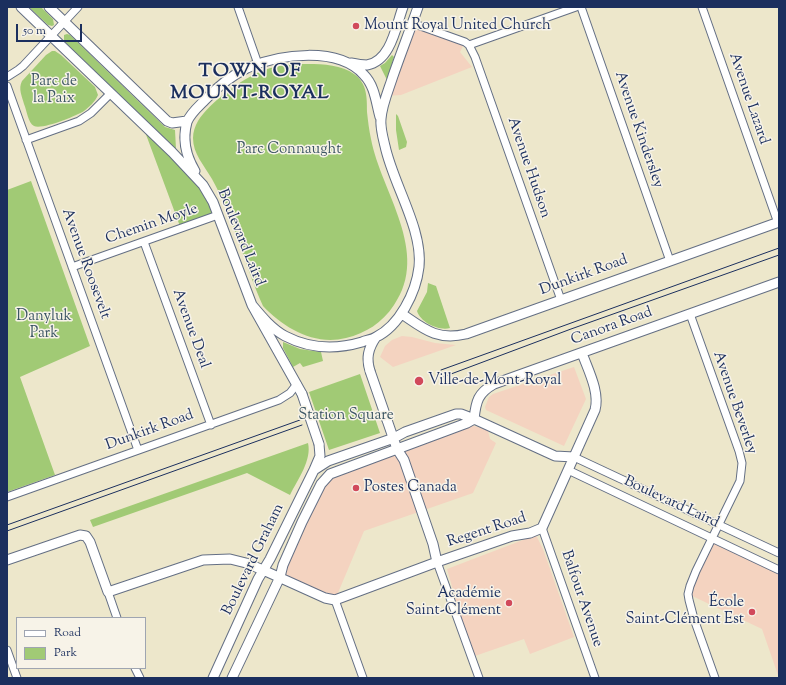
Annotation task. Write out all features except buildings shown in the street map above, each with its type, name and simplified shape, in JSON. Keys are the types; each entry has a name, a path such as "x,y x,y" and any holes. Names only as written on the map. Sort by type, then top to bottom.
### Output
{"street":[{"name":"Boulevard Laird","path":"21,7 172,152 203,185 213,202 252,305 297,384 302,394 319,444 335,471"},
{"path":"48,7 167,121 172,123 188,121"},
{"path":"7,77 18,70 65,23 78,7"},
{"path":"238,7 258,64"},
{"path":"203,185 189,161 184,136 188,121 214,90 246,69 274,59 317,55 328,56 348,62 366,65 376,62 382,57 390,43 403,7"},
{"path":"381,120 386,96 418,7"},
{"path":"412,23 465,42 469,45 576,7"},
{"name":"Avenue Kindersley","path":"581,7 670,261"},
{"name":"Avenue Lazard","path":"702,7 778,222"},
{"name":"Avenue Hudson","path":"469,45 479,67 561,300"},
{"path":"252,305 274,329 285,336 303,344 318,347 332,347 345,346 376,337 402,314 409,300 419,267 417,237 388,159 381,120 373,89 370,82 360,70 348,62"},
{"name":"Avenue Roosevelt","path":"7,86 138,450"},
{"path":"26,140 82,119 91,113 110,93"},
{"name":"Chemin Moyle","path":"72,267 218,215"},
{"name":"Dunkirk Road","path":"402,314 427,331 440,336 466,334 778,222"},
{"name":"Avenue Deal","path":"144,242 211,424"},
{"name":"Canora Road","path":"474,419 476,404 480,395 494,384 779,282"},
{"name":"Avenue Beverley","path":"690,314 742,463 740,481 718,524 690,586 688,594 694,619 715,678"},
{"path":"376,337 368,352 370,371 397,449 404,460 478,678"},
{"name":"Regent Road","path":"335,600 512,536 530,533 542,528 598,402 596,392 582,353"},
{"name":"Dunkirk Road","path":"7,497 279,400 290,392 297,384"},
{"path":"314,470 328,461 456,414 461,414 474,419"},
{"name":"Boulevard Laird","path":"474,419 555,456 574,457 779,553"},
{"path":"335,471 462,425 474,419"},
{"name":"Boulevard Laird","path":"314,470 320,456 319,444"},
{"name":"Boulevard Laird","path":"555,456 568,470 779,570"},
{"name":"Boulevard Graham","path":"213,678 258,579 314,470"},
{"name":"Boulevard Graham","path":"232,678 280,578 283,565 321,484 330,474 335,471"},
{"name":"Balfour Avenue","path":"542,528 595,678"},
{"path":"7,560 80,535 86,536 90,542 117,617"},
{"path":"108,592 203,560 230,559 263,570 325,598 335,600 363,678"},
{"path":"7,650 17,678"},
{"path":"136,669 140,678"}],"shaded area":[{"path":"412,23 465,42 460,52 472,67 401,95 386,96"},
{"path":"402,336 435,343 456,345 393,367 380,357 385,346 392,340"},
{"path":"574,367 586,399 564,446 486,410 485,407 489,397 493,394"},
{"path":"470,425 486,429 490,439 496,443 473,493 364,531 335,600 280,577 322,484 335,473"},
{"name":"Académie Saint-Clément","path":"536,535 543,549 574,637 530,654 524,639 472,657 447,569"},
{"name":"École Saint-Clément Est","path":"712,538 779,570 779,678 762,629 688,594"}],"green space":[{"path":"29,7 41,7 53,19 54,25 48,25"},
{"path":"64,35 70,35 165,127 175,130 176,149 64,41"},
{"name":"Parc de la Paix","path":"52,51 55,51 61,55 95,87 98,95 92,104 84,111 67,119 38,127 34,126 30,122 20,87 22,81 46,55"},
{"path":"392,55 394,57 387,80 380,66"},
{"name":"Parc Connaught","path":"292,64 324,64 340,67 354,74 362,82 367,101 369,129 376,159 400,222 406,243 407,264 404,285 394,305 379,322 367,330 346,338 334,340 322,339 300,333 280,321 263,306 227,209 193,144 194,131 198,121 218,99 236,85 254,74 277,66"},
{"path":"396,114 407,142 406,147 399,150 396,130"},
{"path":"141,121 203,185 218,215 181,229"},
{"name":"Danyluk Park","path":"31,181 90,346 20,377 55,475 7,492 7,190"},
{"path":"428,283 436,286 450,328 446,329 431,325 422,319 417,311 427,292"},
{"path":"283,342 300,349 321,352 323,361 303,367 300,363 293,367 283,348"},
{"name":"Station Square","path":"360,374 380,433 329,450 309,392"},
{"path":"308,443 309,449 306,463 290,495 247,473 93,527 90,520"}],"tram line":[{"path":"441,370 779,248"},
{"path":"443,377 571,329 779,255"},
{"path":"7,525 300,420"},
{"path":"7,531 302,425"}],"place":[{"name":"Mount Royal United Church","path":"356,26"},
{"name":"Ville-de-Mont-Royal","path":"419,381"},
{"name":"Postes Canada","path":"356,488"},
{"name":"Académie Saint-Clément","path":"509,603"},
{"name":"École Saint-Clément Est","path":"752,612"}],"district":[{"name":"TOWN OF MOUNT-ROYAL","path":"250,84"}]}
